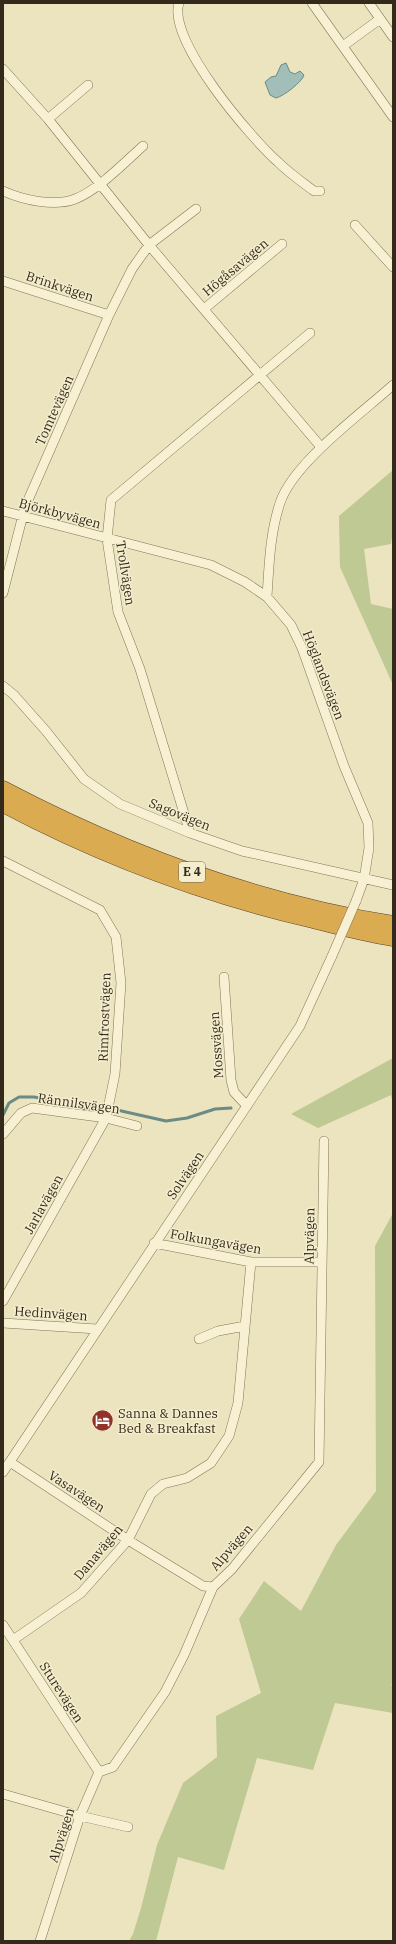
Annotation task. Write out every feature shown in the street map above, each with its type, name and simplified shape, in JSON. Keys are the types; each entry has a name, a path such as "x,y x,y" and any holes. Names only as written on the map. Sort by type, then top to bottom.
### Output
{"highway":[{"name":"E 4","path":"3,789 47,812 150,857 218,881 279,899 393,924"},
{"name":"E 4","path":"3,804 44,826 147,870 262,908 393,938"}],"street":[{"path":"179,3 177,10 178,19 188,45 214,89 249,133 278,163 314,191 320,191"},
{"path":"312,3 393,117"},
{"path":"369,3 393,36"},
{"path":"344,46 380,19"},
{"name":"Högåsavägen","path":"3,69 48,119 148,245 322,447"},
{"path":"48,119 88,85"},
{"path":"3,191 18,198 49,203 75,200 99,184 143,146"},
{"path":"148,245 196,209"},
{"path":"355,225 393,267"},
{"name":"Högåsavägen","path":"204,309 282,244"},
{"name":"Tomtevägen","path":"3,593 23,516 109,315 132,269 148,245"},
{"name":"Brinkvägen","path":"3,281 109,315"},
{"path":"260,375 310,333"},
{"name":"Trollvägen","path":"190,833 140,669 118,612 107,540 111,500 260,375"},
{"path":"266,597 270,546 280,502 303,467 322,447 393,386"},
{"name":"Björkbyvägen","path":"3,511 107,540 211,565 245,582 266,597"},
{"name":"Höglandsvägen","path":"266,597 291,625 302,648 344,766 368,823 369,848 364,879"},
{"name":"Sagovägen","path":"3,686 14,695 46,731 84,779 120,804 190,833 242,852 393,885"},
{"name":"Rimfrostvägen","path":"3,861 100,910 116,937 121,983 115,1074 106,1118"},
{"name":"Solvägen","path":"3,1472 154,1243 300,1026 356,901 364,879"},
{"name":"Mossvägen","path":"224,976 231,1080 234,1092 247,1106"},
{"name":"Rännilsvägen","path":"3,1134 21,1113 32,1108 106,1118 137,1126"},
{"name":"Jarlavägen","path":"3,1301 106,1118"},
{"name":"Alpvägen","path":"40,1941 80,1816 99,1772 113,1768 165,1692 184,1655 213,1587 232,1569 319,1462 324,1141"},
{"name":"Folkungavägen","path":"154,1243 251,1262 321,1262"},
{"name":"Danavägen","path":"13,1640 81,1593 128,1540 151,1494 162,1484 187,1478 211,1463 229,1436 238,1403 251,1262"},
{"name":"Hedinvägen","path":"3,1323 98,1328"},
{"path":"199,1339 218,1331 246,1326"},
{"name":"Vasavägen","path":"10,1462 128,1540 203,1586 213,1587"},
{"name":"Sturevägen","path":"3,1625 99,1772"},
{"path":"3,1794 80,1816 128,1827"}],"green space":[{"path":"393,470 393,530 391,544 364,549 371,604 393,609 393,685 340,567 339,516"},
{"path":"393,1058 393,1104 391,1095 318,1128 291,1114"},
{"path":"393,1213 393,1682 391,1685 393,1686 393,1713 335,1703 313,1770 257,1758 224,1870 178,1857 156,1941 129,1941 133,1934 141,1908 157,1845 183,1783 217,1757 216,1716 261,1693 239,1619 264,1581 301,1611 336,1545 376,1491 375,1246"}],"water":[{"path":"286,63 290,72 295,74 300,71 304,75 303,78 292,88 276,98 270,95 265,82 271,77 276,76 281,65"}],"waterway":[{"path":"3,1115 9,1103 19,1097 34,1097 50,1100 66,1107 82,1109 99,1108"},
{"path":"117,1110 166,1121 187,1118 215,1109 231,1108"}],"place":[{"name":"Sanna & Dannes Bed & Breakfast","path":"103,1420"}]}
